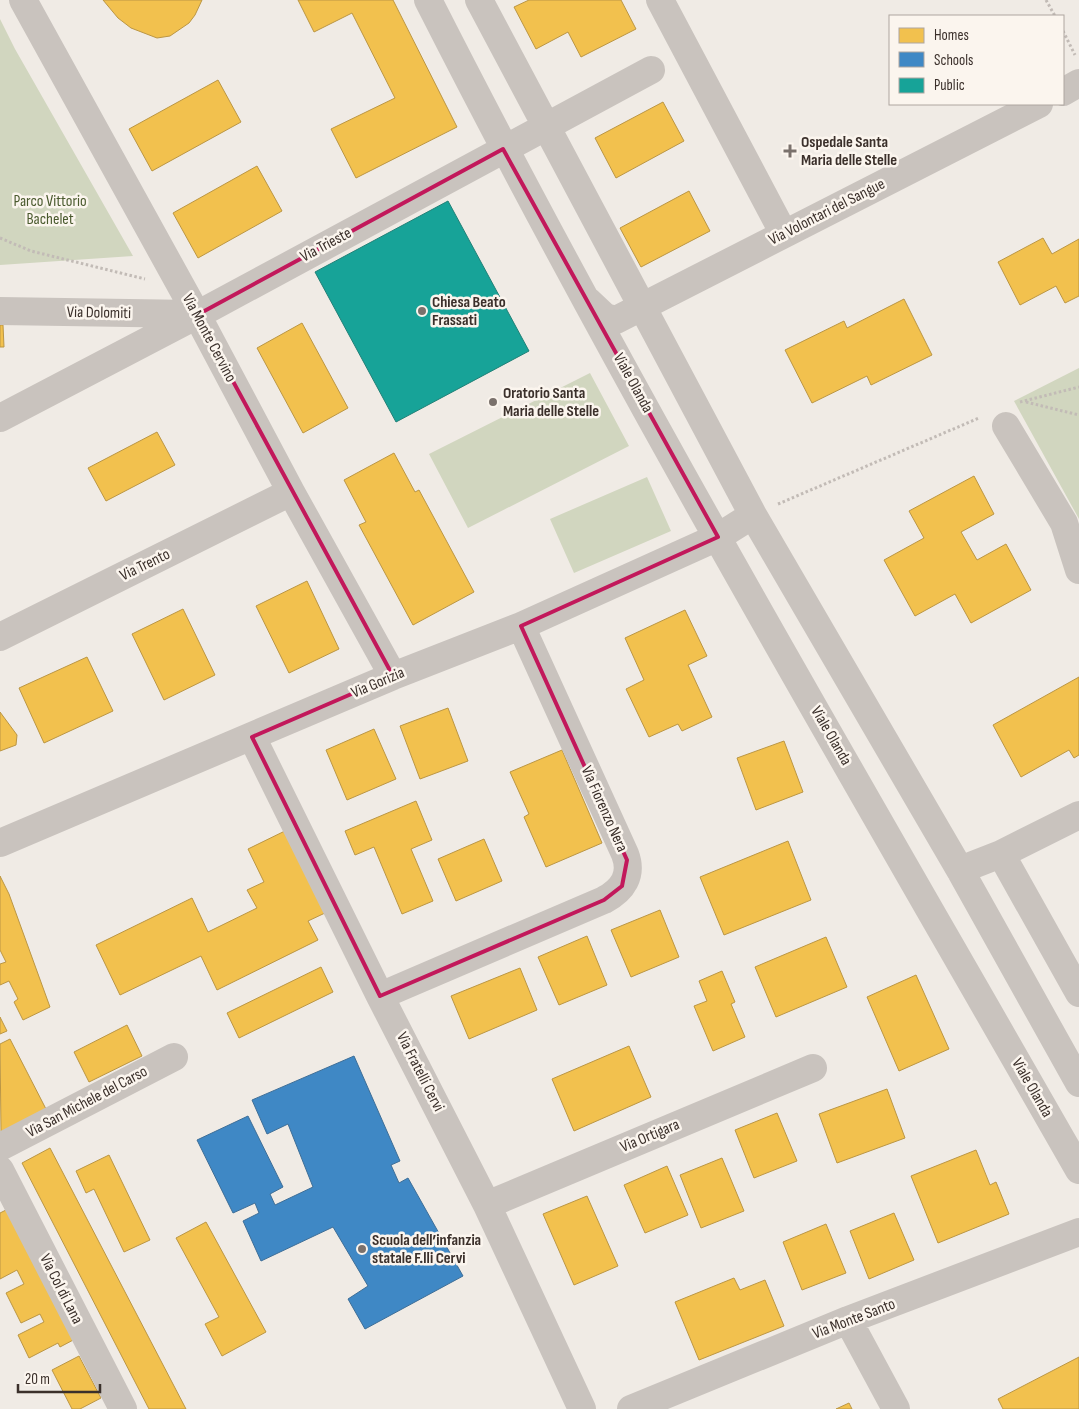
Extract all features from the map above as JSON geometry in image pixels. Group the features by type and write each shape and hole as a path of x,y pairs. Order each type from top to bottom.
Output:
{"street":[{"name":"Via Monte Cervino","path":"23,0 197,314 291,492 393,676"},
{"name":"Viale Olanda","path":"428,0 503,149 718,537 1079,1170"},
{"path":"479,0 753,515 960,870 1079,1083"},
{"path":"660,0 784,234"},
{"name":"Via Trieste","path":"0,418 651,70"},
{"path":"1064,91 1079,83"},
{"name":"Via Volontari del Sangue","path":"641,306 1037,105"},
{"name":"Viale Olanda","path":"587,300 610,320 616,320 641,306"},
{"name":"Via Dolomiti","path":"0,311 197,314"},
{"path":"1002,415 1072,522 1079,570"},
{"name":"Via Trento","path":"0,637 291,492"},
{"name":"Via Gorizia","path":"0,843 393,676 521,626 718,537 753,515"},
{"name":"Via Fiorenzo Nera","path":"380,996 604,900 617,892 626,880 628,867 625,854 521,626"},
{"name":"Via Fratelli Cervi","path":"252,737 380,996 488,1205 582,1409"},
{"path":"960,870 1001,854 1079,815"},
{"path":"1001,854 1079,993"},
{"name":"Via San Michele del Carso","path":"0,1148 174,1057"},
{"name":"Via Ortigara","path":"488,1205 813,1068"},
{"name":"Via Col di Lana","path":"0,1170 123,1409"},
{"name":"Via Monte Santo","path":"630,1409 848,1320 1079,1232"},
{"path":"848,1320 896,1409"}],"path":[{"path":"1046,0 1054,15"},
{"path":"1064,33 1079,62"},
{"path":"0,238 31,251 147,279"},
{"path":"753,515 1002,415 1026,401 1079,387"},
{"path":"1026,401 1079,415"}],"highlighted area":[{"path":"503,149 718,537 521,626 627,860 622,886 604,900 380,996 252,737 393,676 197,315"}],"green space":[{"name":"Parco Vittorio Bachelet","path":"0,19 15,49 133,256 0,265"},
{"path":"1079,368 1079,519 1014,401"},
{"path":"590,373 629,446 468,528 429,454"},
{"path":"647,477 671,531 574,573 550,519"}],"building: Homes":[{"path":"103,0 202,0 189,23 170,36 157,38 131,28 118,18"},
{"path":"298,0 393,0 457,127 356,178 331,129 395,98 352,13 314,32"},
{"path":"529,0 621,0 636,29 581,57 568,32 536,49 514,7"},
{"path":"218,80 241,122 152,171 129,129"},
{"path":"663,102 684,141 616,178 595,138"},
{"path":"257,166 282,211 198,258 173,213"},
{"path":"689,191 710,231 641,267 620,228"},
{"path":"1043,238 1052,254 1079,239 1079,296 1065,303 1056,286 1020,305 998,262"},
{"path":"904,299 932,355 871,385 867,376 812,403 785,350 844,321 847,328"},
{"path":"302,323 348,408 303,433 257,348"},
{"path":"0,325 3,325 4,347 0,347"},
{"path":"157,432 175,465 106,501 88,468"},
{"path":"394,453 415,492 419,490 474,592 413,625 359,525 366,522 344,480"},
{"path":"974,476 994,514 961,532 977,560 1006,544 1031,590 971,623 955,594 915,616 884,560 924,538 909,511"},
{"path":"307,581 339,649 289,673 256,606"},
{"path":"183,609 215,675 164,700 132,634"},
{"path":"685,610 707,656 688,665 712,717 682,731 678,724 649,737 626,689 644,680 625,638"},
{"path":"87,657 113,711 44,743 19,688"},
{"path":"1079,677 1079,755 1074,758 1069,750 1021,777 993,725"},
{"path":"448,708 468,761 420,779 400,726"},
{"path":"0,712 17,735 16,745 0,751"},
{"path":"374,729 396,779 347,800 326,750"},
{"path":"784,741 803,792 756,810 737,758"},
{"path":"562,750 602,843 546,867 524,817 529,814 510,772"},
{"path":"416,801 432,840 411,849 433,901 402,914 374,847 355,855 345,831"},
{"path":"291,828 325,913 308,921 318,940 217,990 201,956 120,995 96,945 192,898 208,932 257,908 247,890 264,882 248,849"},
{"path":"484,839 502,881 456,901 438,859"},
{"path":"788,841 811,900 724,935 700,877"},
{"path":"0,876 9,894 50,1007 23,1020 14,1002 18,999 9,981 0,985 0,964 6,962 0,950"},
{"path":"660,910 679,957 631,977 611,930"},
{"path":"587,936 607,985 559,1005 538,957"},
{"path":"826,937 847,987 776,1017 755,967"},
{"path":"321,967 333,992 239,1038 227,1013"},
{"path":"520,968 537,1010 469,1039 451,996"},
{"path":"722,971 735,1002 731,1004 745,1037 713,1051 694,1006 707,1001 699,981"},
{"path":"916,975 949,1049 899,1071 867,997"},
{"path":"0,1017 7,1031 0,1034"},
{"path":"127,1025 142,1056 89,1082 74,1052"},
{"path":"10,1039 46,1109 1,1132 0,1044"},
{"path":"629,1046 651,1097 574,1131 552,1079"},
{"path":"887,1089 905,1138 837,1163 819,1114"},
{"path":"777,1113 797,1161 754,1178 735,1130"},
{"path":"50,1148 186,1409 149,1409 22,1163"},
{"path":"976,1150 990,1185 996,1182 1009,1214 938,1243 911,1176"},
{"path":"109,1155 150,1240 124,1252 94,1189 86,1193 76,1171"},
{"path":"722,1158 744,1211 701,1228 680,1175"},
{"path":"667,1166 688,1215 645,1233 624,1185"},
{"path":"587,1196 618,1266 574,1285 543,1214"},
{"path":"10,1208 77,1338 60,1347 58,1343 29,1358 18,1335 44,1322 40,1314 21,1323 6,1293 24,1284 17,1270 0,1279 0,1213"},
{"path":"894,1213 914,1260 869,1279 850,1231"},
{"path":"206,1222 266,1332 222,1356 205,1324 219,1317 176,1238"},
{"path":"826,1224 846,1273 802,1290 783,1242"},
{"path":"734,1278 740,1290 765,1280 784,1326 699,1360 675,1302"},
{"path":"79,1356 101,1398 80,1409 72,1409 52,1370"},
{"path":"1079,1357 1079,1409 1003,1409 998,1399"},
{"path":"849,1403 852,1409 836,1409"}],"building: Schools":[{"path":"354,1056 400,1161 391,1165 399,1183 408,1178 463,1276 365,1329 348,1299 368,1286 333,1227 261,1261 243,1221 259,1213 255,1203 233,1213 197,1140 248,1116 283,1187 270,1194 275,1205 313,1187 288,1124 267,1134 252,1100"}],"building: Public":[{"name":"Chiesa Beato Frassati","path":"448,201 529,351 396,422 315,272"}],"place":[{"name":"Ospedale Santa Maria delle Stelle","path":"790,151"},
{"name":"Chiesa Beato Frassati","path":"422,311"},
{"name":"Oratorio Santa Maria delle Stelle","path":"493,402"},
{"name":"Scuola dell’infanzia statale F.lli Cervi","path":"362,1249"}]}
